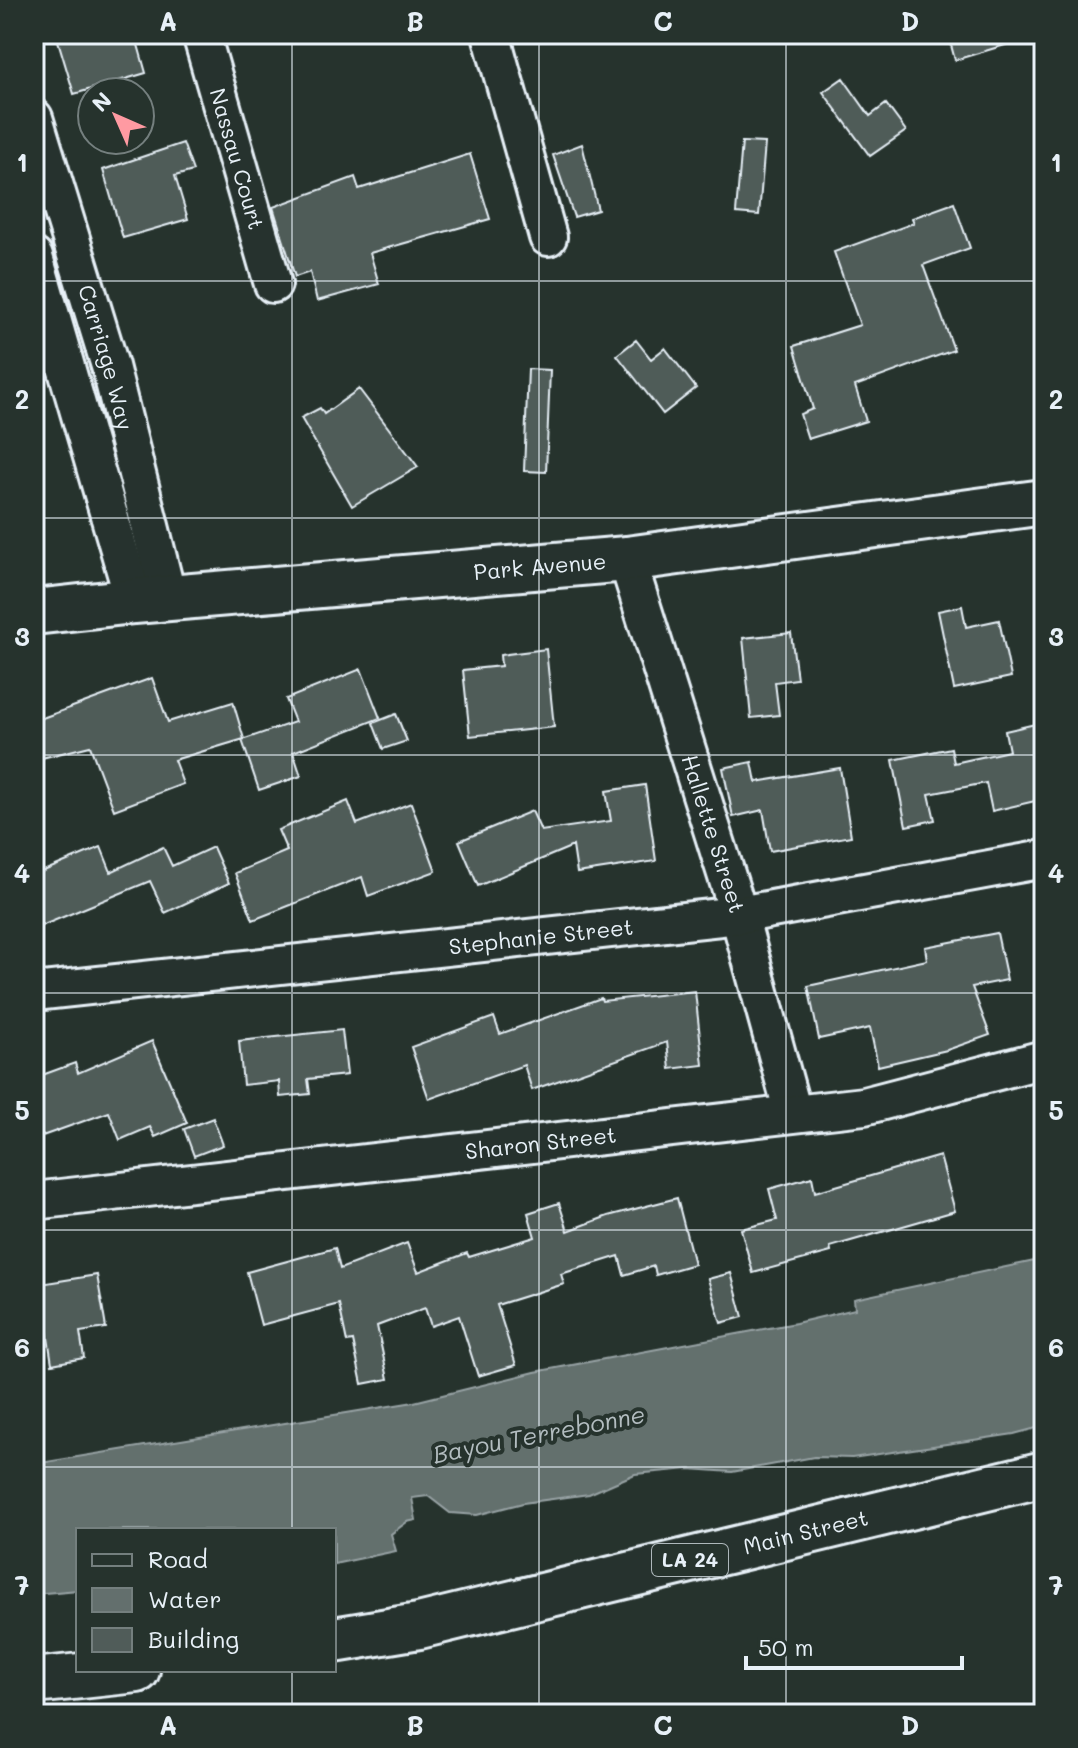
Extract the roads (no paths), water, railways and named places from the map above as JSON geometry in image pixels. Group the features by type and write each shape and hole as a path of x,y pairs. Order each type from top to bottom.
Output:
{"main road":[{"name":"Park Avenue","path":"34,612 627,559 1044,502"},
{"name":"Main Street","path":"336,1640 419,1626 1044,1474"},
{"path":"34,1681 118,1672"}],"street":[{"name":"Nassau Court","path":"201,34 273,284"},
{"path":"491,34 548,237"},
{"name":"Carriage Way","path":"34,118 110,366 151,600"},
{"name":"Carriage Way","path":"34,257 151,600"},
{"name":"Hallette Street","path":"627,559 739,915 793,1113"},
{"name":"Stephanie Street","path":"34,992 739,915 1044,859"},
{"name":"Sharon Street","path":"34,1201 864,1106 1044,1059"}],"water":[{"name":"Bayou Terrebonne","path":"1044,1259 1044,1426 1014,1434 852,1458 814,1457 732,1472 689,1469 635,1474 589,1494 523,1503 477,1515 450,1513 428,1496 412,1498 416,1520 407,1522 391,1534 396,1551 336,1564 336,1528 76,1528 76,1590 34,1594 34,1464 414,1402 535,1372 796,1323 855,1309 854,1299"}]}
